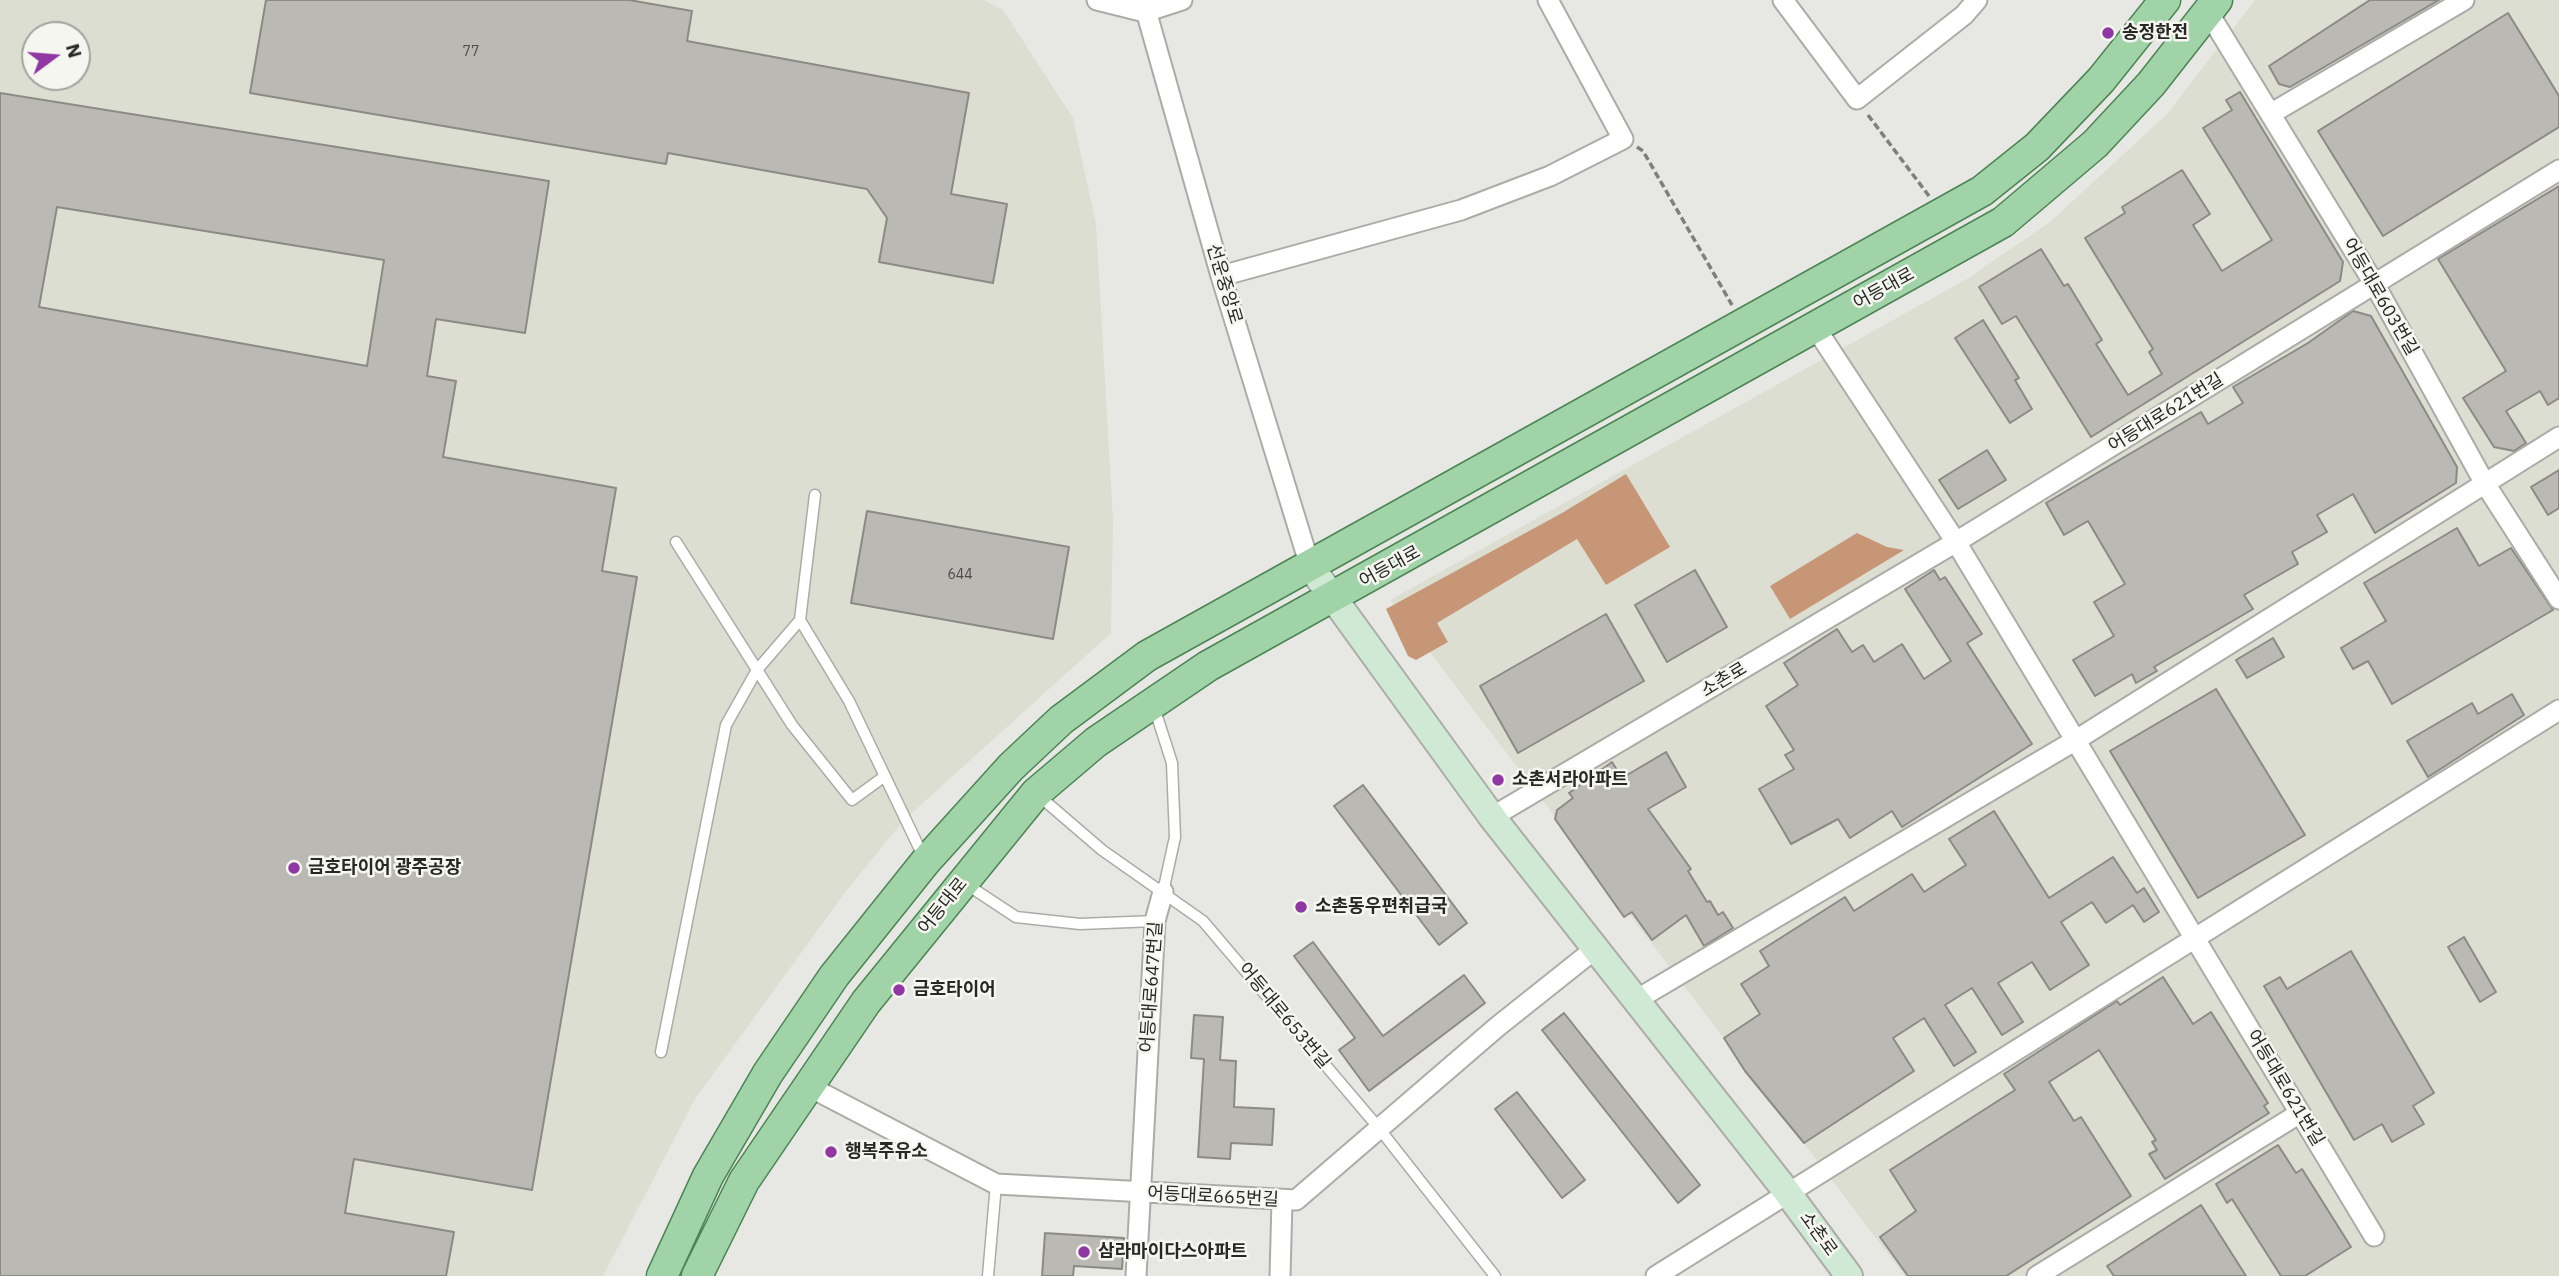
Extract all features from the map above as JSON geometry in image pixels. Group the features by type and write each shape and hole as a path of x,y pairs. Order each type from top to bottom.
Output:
{"main road":[{"path":"662,1276 708,1176 768,1073 834,976 926,861 1011,767 1061,720 1147,656 1982,191 2037,147 2101,80 2165,0"},
{"name":"어등대로","path":"697,1276 744,1181 806,1085 866,1002 1036,793 1096,742 1208,666 2003,222 2095,144 2151,83 2212,6"}],"street":[{"path":"1097,0 1144,6 1182,0"},
{"path":"1783,0 1857,99 1964,15 1978,0"},
{"path":"2273,113 2464,0"},
{"path":"1221,276 1461,210 1550,177 1623,139 1552,1"},
{"name":"선운중앙로","path":"1144,6 1221,276 1310,566"},
{"name":"어등대로603번길","path":"2212,6 2375,285 2484,482 2559,599"},
{"name":"어등대로621번길","path":"1956,542 2559,170"},
{"name":"어등대로621번길","path":"1815,327 1956,542 2374,1236"},
{"path":"1636,1000 2076,740 2559,437"},
{"name":"소촌로","path":"1492,817 1956,542"},
{"name":"소촌로","path":"1310,566 1492,817 1787,1192 1849,1276"},
{"path":"1656,1276 1787,1192 2195,941 2559,710"},
{"name":"어등대로647번길","path":"1136,1276 1155,921 1163,892"},
{"name":"어등대로665번길","path":"806,1085 972,1174 996,1184 1296,1200 1378,1127 1595,949"},
{"path":"2037,1276 2300,1113"},
{"path":"1280,1276 1282,1201"}],"lane":[{"path":"661,1052 726,725 757,670 800,620 815,495"},
{"path":"676,542 792,725 852,800 885,776"},
{"path":"800,620 849,701 926,861"},
{"name":"어등대로647번길","path":"1153,703 1172,763 1175,837 1163,892"},
{"name":"어등대로653번길","path":"1036,793 1102,850 1203,921 1378,1127 1495,1276"},
{"path":"962,882 1016,917 1080,924 1155,921"},
{"path":"988,1276 996,1184"}],"path":[{"path":"1857,99 1942,213"},
{"path":"1623,139 1643,151 1742,323"}],"shaded area":[{"name":"금호타이어 광주공장","path":"0,0 984,0 1003,10 1073,118 1096,224 1113,521 1111,633 904,820 846,891 695,1099 603,1276 0,1276"},
{"path":"2255,0 2559,0 2559,1276 1905,1276 1390,600 1967,279 2050,222 2167,114"},
{"path":"1626,474 1670,547 1606,585 1577,539 1437,623 1448,642 1416,660 1408,656 1386,609 1562,513"},
{"path":"1857,533 1887,547 1904,550 1790,619 1770,586"}],"building":[{"path":"266,0 629,0 692,11 687,41 969,93 951,194 1007,204 993,283 879,262 887,218 867,189 668,153 666,164 250,93"},
{"path":"2370,0 2439,0 2290,87 2279,84 2269,66"},
{"path":"2508,13 2559,96 2559,127 2383,236 2318,131"},
{"path":"2240,92 2343,262 2340,281 2091,437 2016,316 2002,324 1979,287 2041,249 2064,286 2068,284 2102,340 2096,344 2128,395 2162,374 2149,352 2153,349 2085,238 2125,213 2122,207 2182,170 2210,214 2193,225 2222,271 2272,240 2203,128 2232,110 2226,100"},
{"name":"금호타이어 광주공장","path":"0,93 549,181 525,333 436,319 427,376 456,381 443,457 616,488 602,571 637,577 532,1190 354,1159 345,1213 454,1232 446,1276 0,1276","holes":["57,207 384,260 367,366 39,307"]},
{"path":"2559,186 2559,398 2548,405 2540,391 2506,411 2526,443 2514,451 2494,447 2463,398 2506,371 2438,259"},
{"path":"2353,311 2371,316 2457,467 2456,483 2375,533 2353,494 2317,515 2327,532 2292,552 2298,564 2244,595 2253,609 2154,667 2157,671 2136,683 2132,674 2095,696 2073,660 2114,636 2094,602 2125,584 2088,521 2064,535 2046,503 2201,412 2208,424 2243,403 2233,387 2308,343"},
{"path":"1983,320 2019,378 2015,380 2032,409 2010,423 1955,338"},
{"path":"1987,450 2006,480 1958,509 1939,480"},
{"path":"2559,470 2559,508 2548,515 2531,487"},
{"path":"867,511 1069,547 1053,639 851,603"},
{"path":"2457,528 2479,566 2511,548 2553,610 2392,704 2368,661 2353,669 2341,648 2386,621 2364,583"},
{"path":"1695,570 1727,627 1667,662 1635,605"},
{"path":"1934,570 1940,580 1945,577 1982,634 1967,643 2032,744 1902,827 1892,811 1850,838 1838,819 1791,844 1759,789 1794,769 1785,755 1794,750 1766,706 1798,685 1784,663 1837,629 1852,652 1863,645 1874,662 1902,644 1924,679 1951,661 1905,589"},
{"path":"1606,614 1644,681 1518,753 1480,686"},
{"path":"2273,638 2284,657 2247,678 2236,660"},
{"path":"2216,689 2305,835 2198,898 2110,751"},
{"path":"2512,694 2524,715 2428,777 2407,741 2472,703 2478,714"},
{"path":"1666,752 1686,787 1648,809 1691,869 1688,871 1707,902 1710,901 1718,915 1723,912 1733,928 1704,946 1686,915 1652,940 1632,912 1624,917 1555,819 1557,810 1573,798 1569,793 1612,762 1622,778"},
{"path":"1363,785 1467,923 1439,945 1334,806"},
{"path":"1994,811 2049,898 2113,857 2137,893 2144,888 2159,912 2144,922 2133,905 2106,923 2092,902 2061,922 2089,965 2050,990 2032,962 1998,983 2023,1022 2002,1035 1972,988 1945,1005 1976,1052 1954,1066 1924,1018 1893,1038 1914,1071 1804,1143 1745,1071 1724,1038 1760,1014 1741,984 1769,966 1760,951 1845,897 1854,911 1912,874 1924,892 1966,865 1949,839"},
{"path":"2464,937 2496,992 2480,1002 2448,947"},
{"path":"1313,942 1383,1036 1464,975 1485,1003 1369,1091 1339,1050 1355,1038 1294,956"},
{"path":"2351,951 2434,1093 2413,1106 2424,1124 2392,1142 2382,1124 2354,1140 2264,986 2280,977 2287,989"},
{"path":"2163,977 2193,1024 2211,1012 2268,1103 2264,1106 2269,1113 2165,1179 2149,1154 2157,1150 2152,1142 2156,1140 2099,1050 2049,1082 2074,1121 2081,1117 2131,1196 2006,1276 1908,1276 1880,1237 1916,1211 1890,1170 2015,1090 2004,1074 2117,1001 2120,1005"},
{"path":"1564,1013 1700,1185 1678,1203 1542,1030"},
{"path":"1194,1015 1223,1017 1220,1060 1236,1061 1234,1107 1274,1109 1272,1145 1231,1143 1230,1159 1198,1157 1204,1059 1191,1058"},
{"path":"1517,1092 1585,1180 1562,1198 1495,1109"},
{"path":"2278,1145 2296,1173 2302,1169 2351,1247 2305,1276 2281,1276 2232,1199 2227,1203 2216,1184"},
{"path":"2201,1205 2246,1276 2114,1276 2107,1266"},
{"name":"삼라마이다스아파트","path":"1045,1233 1124,1238 1122,1269 1074,1266 1073,1276 1042,1276"}],"place":[{"name":"송정한전","path":"2108,33"},
{"name":"소촌서라아파트","path":"1498,780"},
{"name":"금호타이어 광주공장","path":"294,868"},
{"name":"소촌동우편취급국","path":"1301,907"},
{"name":"금호타이어","path":"899,990"},
{"name":"행복주유소","path":"831,1152"},
{"name":"삼라마이다스아파트","path":"1084,1252"}]}
